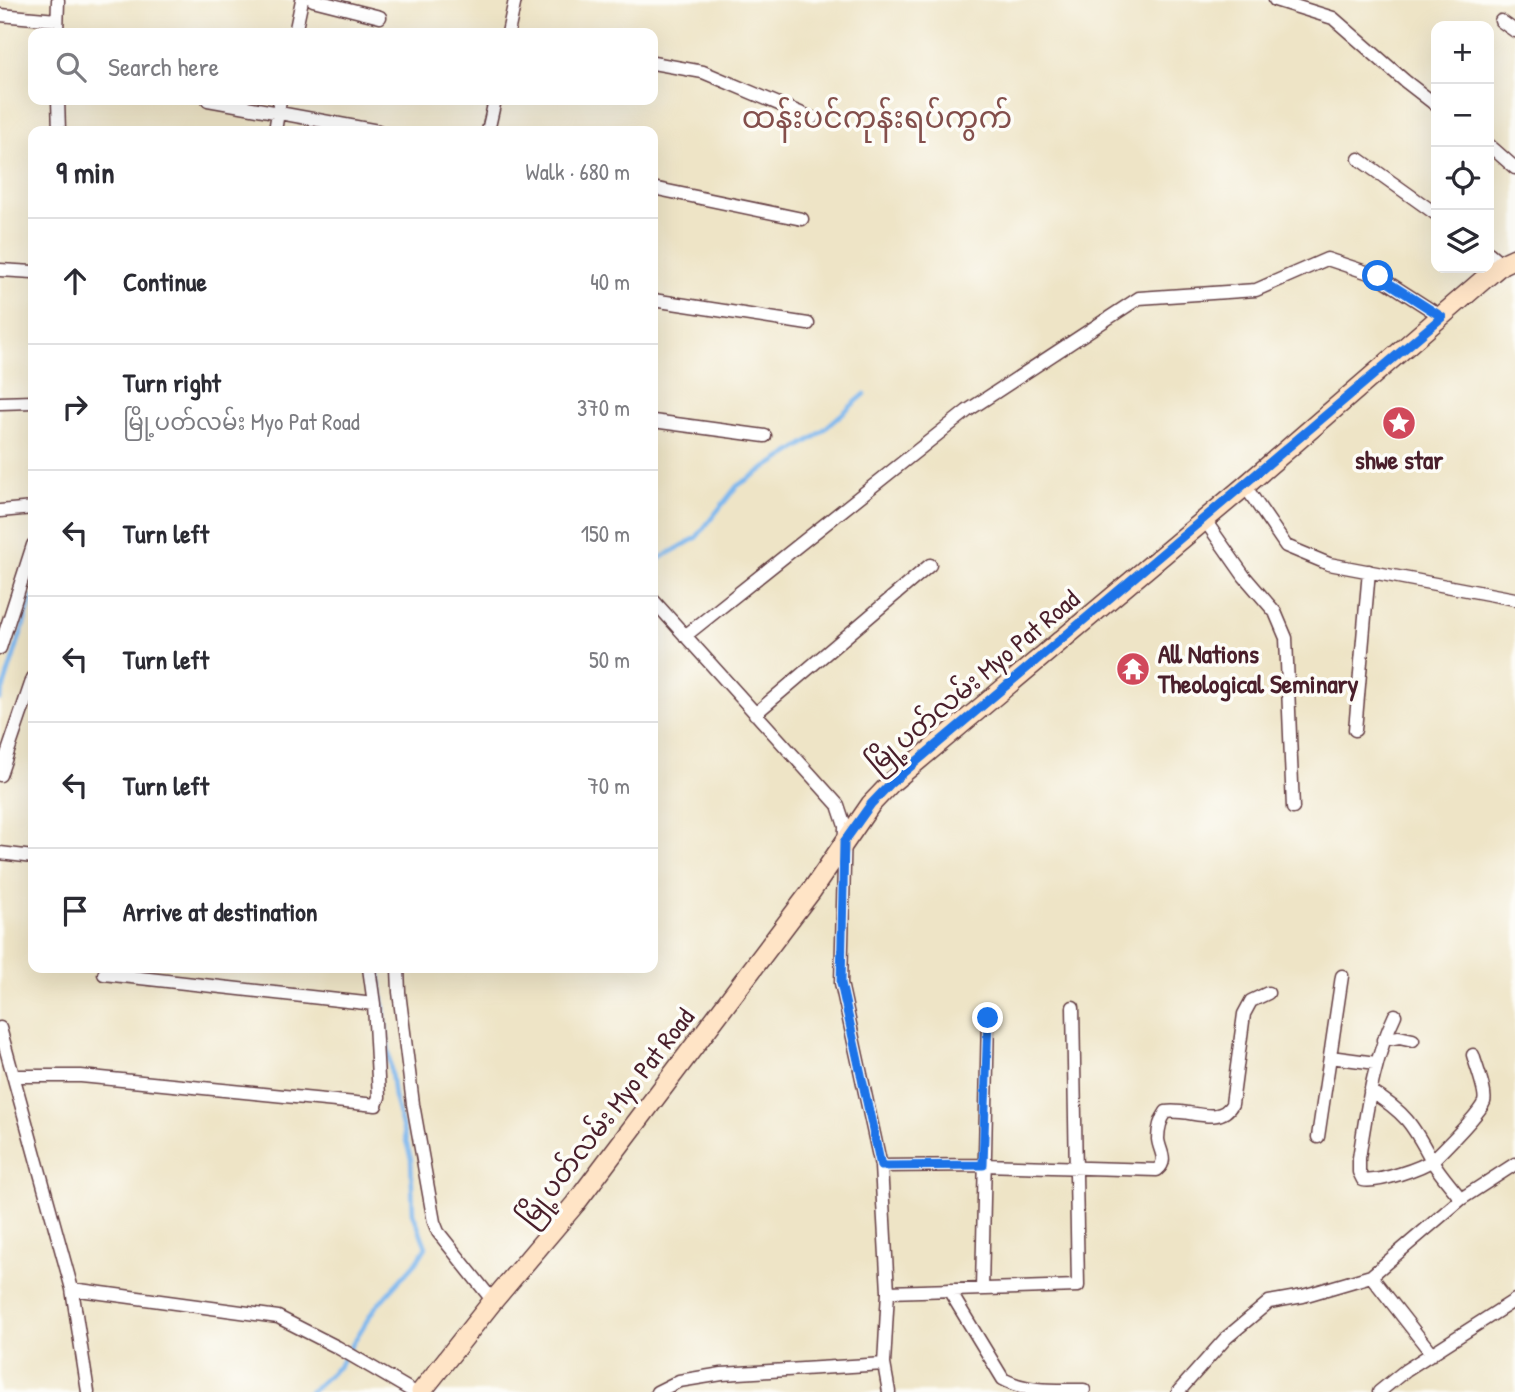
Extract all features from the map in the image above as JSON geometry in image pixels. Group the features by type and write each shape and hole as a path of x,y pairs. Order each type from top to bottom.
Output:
{"main road":[{"name":"မြို့ပတ်လမ်း Myo Pat Road","path":"425,1389 493,1301 575,1204 676,1073 812,890 871,804 891,783 1442,317 1502,258"}],"street":[{"path":"0,15 57,27 58,0"},
{"path":"296,28 302,0"},
{"path":"313,0 380,17"},
{"path":"509,28 514,0"},
{"path":"1275,0 1333,18 1431,101"},
{"path":"1501,20 1515,31"},
{"path":"658,64 703,72 812,118"},
{"path":"58,105 59,126"},
{"path":"489,126 494,105"},
{"path":"276,126 279,106 358,126"},
{"path":"1491,147 1515,168"},
{"path":"1359,159 1431,210"},
{"path":"658,189 802,219"},
{"path":"685,636 967,411 1139,298 1256,290 1326,259 1378,276 1442,317"},
{"path":"0,270 28,272"},
{"path":"658,300 807,324"},
{"path":"0,403 28,402"},
{"path":"658,422 765,436"},
{"path":"1245,486 1286,546 1329,564 1515,599"},
{"path":"0,510 28,508"},
{"path":"1204,519 1244,576 1275,612 1286,638 1293,808"},
{"path":"0,648 28,561"},
{"path":"755,714 930,565"},
{"path":"1355,730 1369,571"},
{"path":"658,606 838,805 845,826 841,983 881,1166 888,1292 884,1364 889,1392"},
{"path":"0,775 28,693"},
{"path":"0,853 28,856"},
{"path":"13,1076 81,1076 376,1105 379,1097 370,973"},
{"path":"398,973 412,1091 434,1222 438,1231 493,1301"},
{"path":"104,974 374,1003"},
{"path":"1318,1138 1342,976"},
{"path":"881,1166 983,1165 1157,1170 1164,1160 1158,1138 1161,1119 1166,1112 1175,1110 1219,1116 1228,1112 1232,1104 1244,1014 1251,1001 1268,993"},
{"path":"888,1292 1078,1286 1073,1006"},
{"path":"1395,1015 1383,1040 1370,1091 1359,1158 1359,1172 1363,1180 1385,1179 1432,1160 1484,1103 1485,1096 1473,1055"},
{"path":"982,1289 988,1018"},
{"path":"0,1028 72,1289 88,1392"},
{"path":"1383,1040 1399,1037 1413,1040"},
{"path":"1330,1057 1376,1063"},
{"path":"1370,1091 1389,1102 1408,1119 1432,1160 1461,1199"},
{"path":"1178,1392 1226,1338 1269,1302 1303,1296 1371,1276 1461,1199 1515,1164"},
{"path":"1371,1276 1432,1354"},
{"path":"72,1289 278,1317 425,1389"},
{"path":"948,1290 1003,1379 1014,1387 1028,1391 1084,1390"},
{"path":"1379,1392 1406,1370 1515,1300"},
{"path":"657,1392 679,1381 722,1374 884,1364"}],"waterway":[{"path":"658,559 696,538 737,486 815,437 865,394"},
{"path":"0,699 28,612"},
{"path":"310,1392 339,1366 374,1309 418,1260 426,1247 413,1213 411,1159 394,1097 380,973"}],"place":[{"name":"shwe star","path":"1399,423"},
{"name":"All Nations Theological Seminary","path":"1133,669"}],"district":[{"name":"ထန်းပင်ကုန်းရပ်ကွက်","path":"877,118"}],"route":[{"path":"988,1018 983,1165 881,1166 841,983 844,842 871,804 891,783 1442,317 1378,276"}]}
